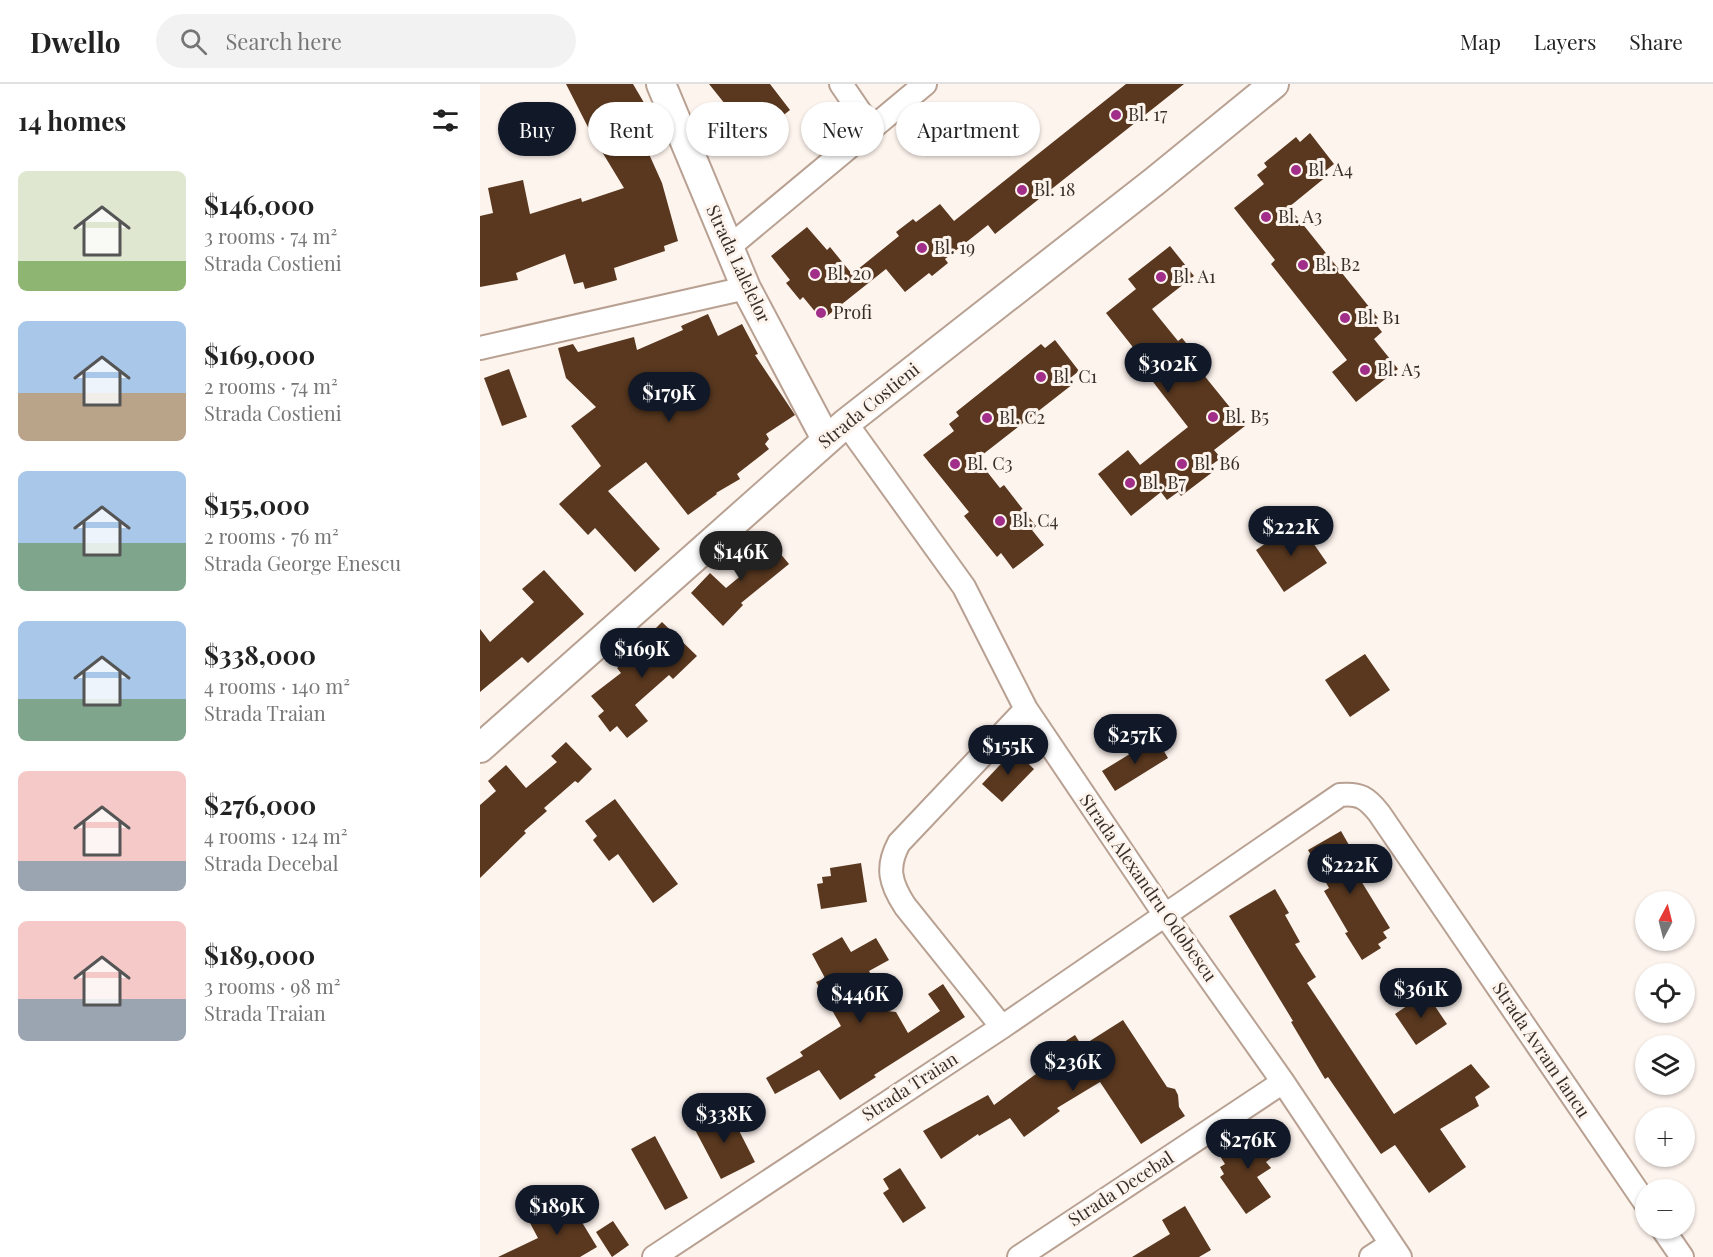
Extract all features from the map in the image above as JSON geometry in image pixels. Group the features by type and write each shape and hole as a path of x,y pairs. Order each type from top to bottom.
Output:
{"street":[{"name":"Strada Lalelelor","path":"661,84 746,288 836,431"},
{"path":"841,84 853,102"},
{"path":"884,118 926,84"},
{"name":"Strada Costieni","path":"480,748 836,431 1155,181 1274,84"},
{"path":"728,249 838,156"},
{"path":"480,348 746,288"},
{"name":"Strada Alexandru Odobescu","path":"836,431 964,587 1026,709 1165,915 1283,1082 1395,1250"},
{"path":"1002,1027 905,906 893,884 891,870 893,855 899,843 1026,709"},
{"name":"Strada Avram Iancu","path":"1165,915 1340,795 1360,795 1368,799 1635,1188"},
{"name":"Strada Traian","path":"654,1257 1002,1027 1165,915"},
{"name":"Strada Decebal","path":"1018,1257 1283,1082"},
{"path":"1670,1239 1682,1257"},
{"path":"1371,1257 1395,1250"}],"building":[{"path":"566,84 633,84 644,102 588,102 588,127"},
{"path":"709,84 770,84 784,102 723,102"},
{"path":"1126,84 1184,84 995,234 988,225 945,259 948,263 932,276 929,273 905,292 886,269 822,320 803,297 800,300 786,283 790,280 771,256 807,227 827,250 830,247 852,274 899,236 896,232 913,219 916,222 940,204 954,221 1036,156 1040,156 1040,152"},
{"path":"1310,133 1334,164 1324,172 1327,176 1289,207 1378,318 1374,322 1382,332 1374,339 1398,369 1356,402 1332,372 1347,360 1271,264 1275,260 1234,208 1264,184 1257,175 1267,167 1264,163 1296,137 1300,142"},
{"path":"605,156 650,156 662,183 678,241 664,246 665,251 614,268 617,280 585,289 583,282 574,284 565,254 516,273 518,280 480,287 480,216 493,213 488,188 523,180 530,214 581,198 582,202 624,188"},
{"path":"1170,246 1194,276 1152,309 1178,341 1182,338 1208,370 1203,374 1245,426 1214,450 1221,458 1210,466 1214,471 1181,496 1178,492 1167,500 1161,492 1131,516 1098,474 1128,450 1140,465 1188,427 1143,369 1147,365 1106,313 1136,289 1128,279"},
{"path":"708,314 718,336 742,324 758,354 755,355 795,415 766,434 769,439 765,444 769,449 737,474 740,479 716,493 688,515 646,462 608,491 660,549 635,572 595,528 588,535 559,504 601,466 571,426 596,407 566,378 558,348 573,344 578,352 634,337 637,350 683,330 681,326"},
{"path":"1055,340 1079,371 1069,379 1073,384 977,459 1000,488 1004,485 1036,526 1032,530 1044,545 1013,569 1001,553 997,557 964,516 969,512 923,455 954,431 949,424 959,416 956,412 1041,344 1045,348"},
{"path":"509,369 527,417 502,426 484,378"},
{"path":"1298,521 1327,563 1284,592 1256,550"},
{"path":"764,534 789,564 741,603 743,605 723,626 691,593 710,573 726,588 755,564 744,550"},
{"path":"544,570 584,614 528,663 522,657 480,692 480,629 490,642 534,602 522,589"},
{"path":"662,622 697,656 673,679 669,675 635,705 648,721 627,738 617,726 610,732 598,716 604,711 591,696 621,673 617,668"},
{"path":"1365,654 1390,690 1350,717 1325,680"},
{"path":"1156,738 1168,758 1115,791 1102,771"},
{"path":"566,742 592,769 578,783 575,781 544,808 547,811 524,831 526,833 480,878 480,805 496,791 488,781 506,765 526,788 557,762 551,756"},
{"path":"1014,750 1034,769 1002,802 982,784"},
{"path":"615,799 678,884 653,903 618,854 609,861 593,840 597,836 585,821"},
{"path":"1341,831 1357,859 1350,863 1390,928 1383,932 1387,938 1378,944 1381,948 1362,960 1345,933 1348,932 1324,891 1329,888 1308,850"},
{"path":"861,863 867,902 821,909 817,884 823,883 822,877 831,876 830,868"},
{"path":"1275,889 1289,913 1285,915 1300,942 1295,944 1316,977 1307,983 1394,1114 1471,1064 1490,1087 1475,1097 1479,1106 1440,1129 1466,1167 1429,1193 1395,1145 1381,1154 1328,1077 1325,1079 1291,1022 1293,1021 1229,916"},
{"path":"842,937 851,952 876,938 889,960 869,971 879,988 846,1006 896,1012 908,1033 940,1011 928,994 943,984 965,1017 874,1075 876,1077 840,1100 819,1070 775,1094 766,1078 803,1056 800,1052 841,1026 816,982 825,978 812,954"},
{"path":"1426,993 1447,1024 1416,1045 1395,1014"},
{"path":"1123,1020 1167,1087 1175,1089 1179,1107 1185,1116 1141,1144 1100,1082 1057,1108 1060,1111 1024,1137 1010,1118 979,1136 978,1134 941,1159 923,1131 988,1095 994,1105 1055,1060 1050,1051 1075,1035 1082,1046"},
{"path":"728,1109 755,1162 721,1179 693,1126"},
{"path":"1260,1127 1278,1153 1266,1162 1271,1168 1257,1177 1271,1197 1246,1214 1220,1177 1224,1174 1220,1167 1225,1164 1220,1156"},
{"path":"655,1136 688,1198 665,1210 631,1149"},
{"path":"900,1168 926,1208 903,1223 883,1193 889,1189 883,1179"},
{"path":"569,1201 597,1247 580,1257 498,1257 538,1238 530,1223"},
{"path":"1185,1206 1211,1250 1199,1257 1132,1257 1170,1234 1162,1220"},
{"path":"613,1221 629,1245 612,1257 596,1232"}],"place":[{"name":"Bl. 17","path":"1116,115"},
{"name":"Bl. A4","path":"1296,170"},
{"name":"Bl. 18","path":"1022,190"},
{"name":"Bl. A3","path":"1266,217"},
{"name":"Bl. 19","path":"922,248"},
{"name":"Bl. B2","path":"1303,265"},
{"name":"Bl. 20","path":"815,274"},
{"name":"Bl. A1","path":"1161,277"},
{"name":"Profi","path":"821,313"},
{"name":"Bl. B1","path":"1345,318"},
{"name":"Bl. A5","path":"1365,370"},
{"name":"Bl. C1","path":"1041,377"},
{"name":"Bl. B5","path":"1213,417"},
{"name":"Bl. C2","path":"987,418"},
{"name":"Bl. C3","path":"955,464"},
{"name":"Bl. B6","path":"1182,464"},
{"name":"Bl. B7","path":"1130,483"},
{"name":"Bl. C4","path":"1000,521"}]}
